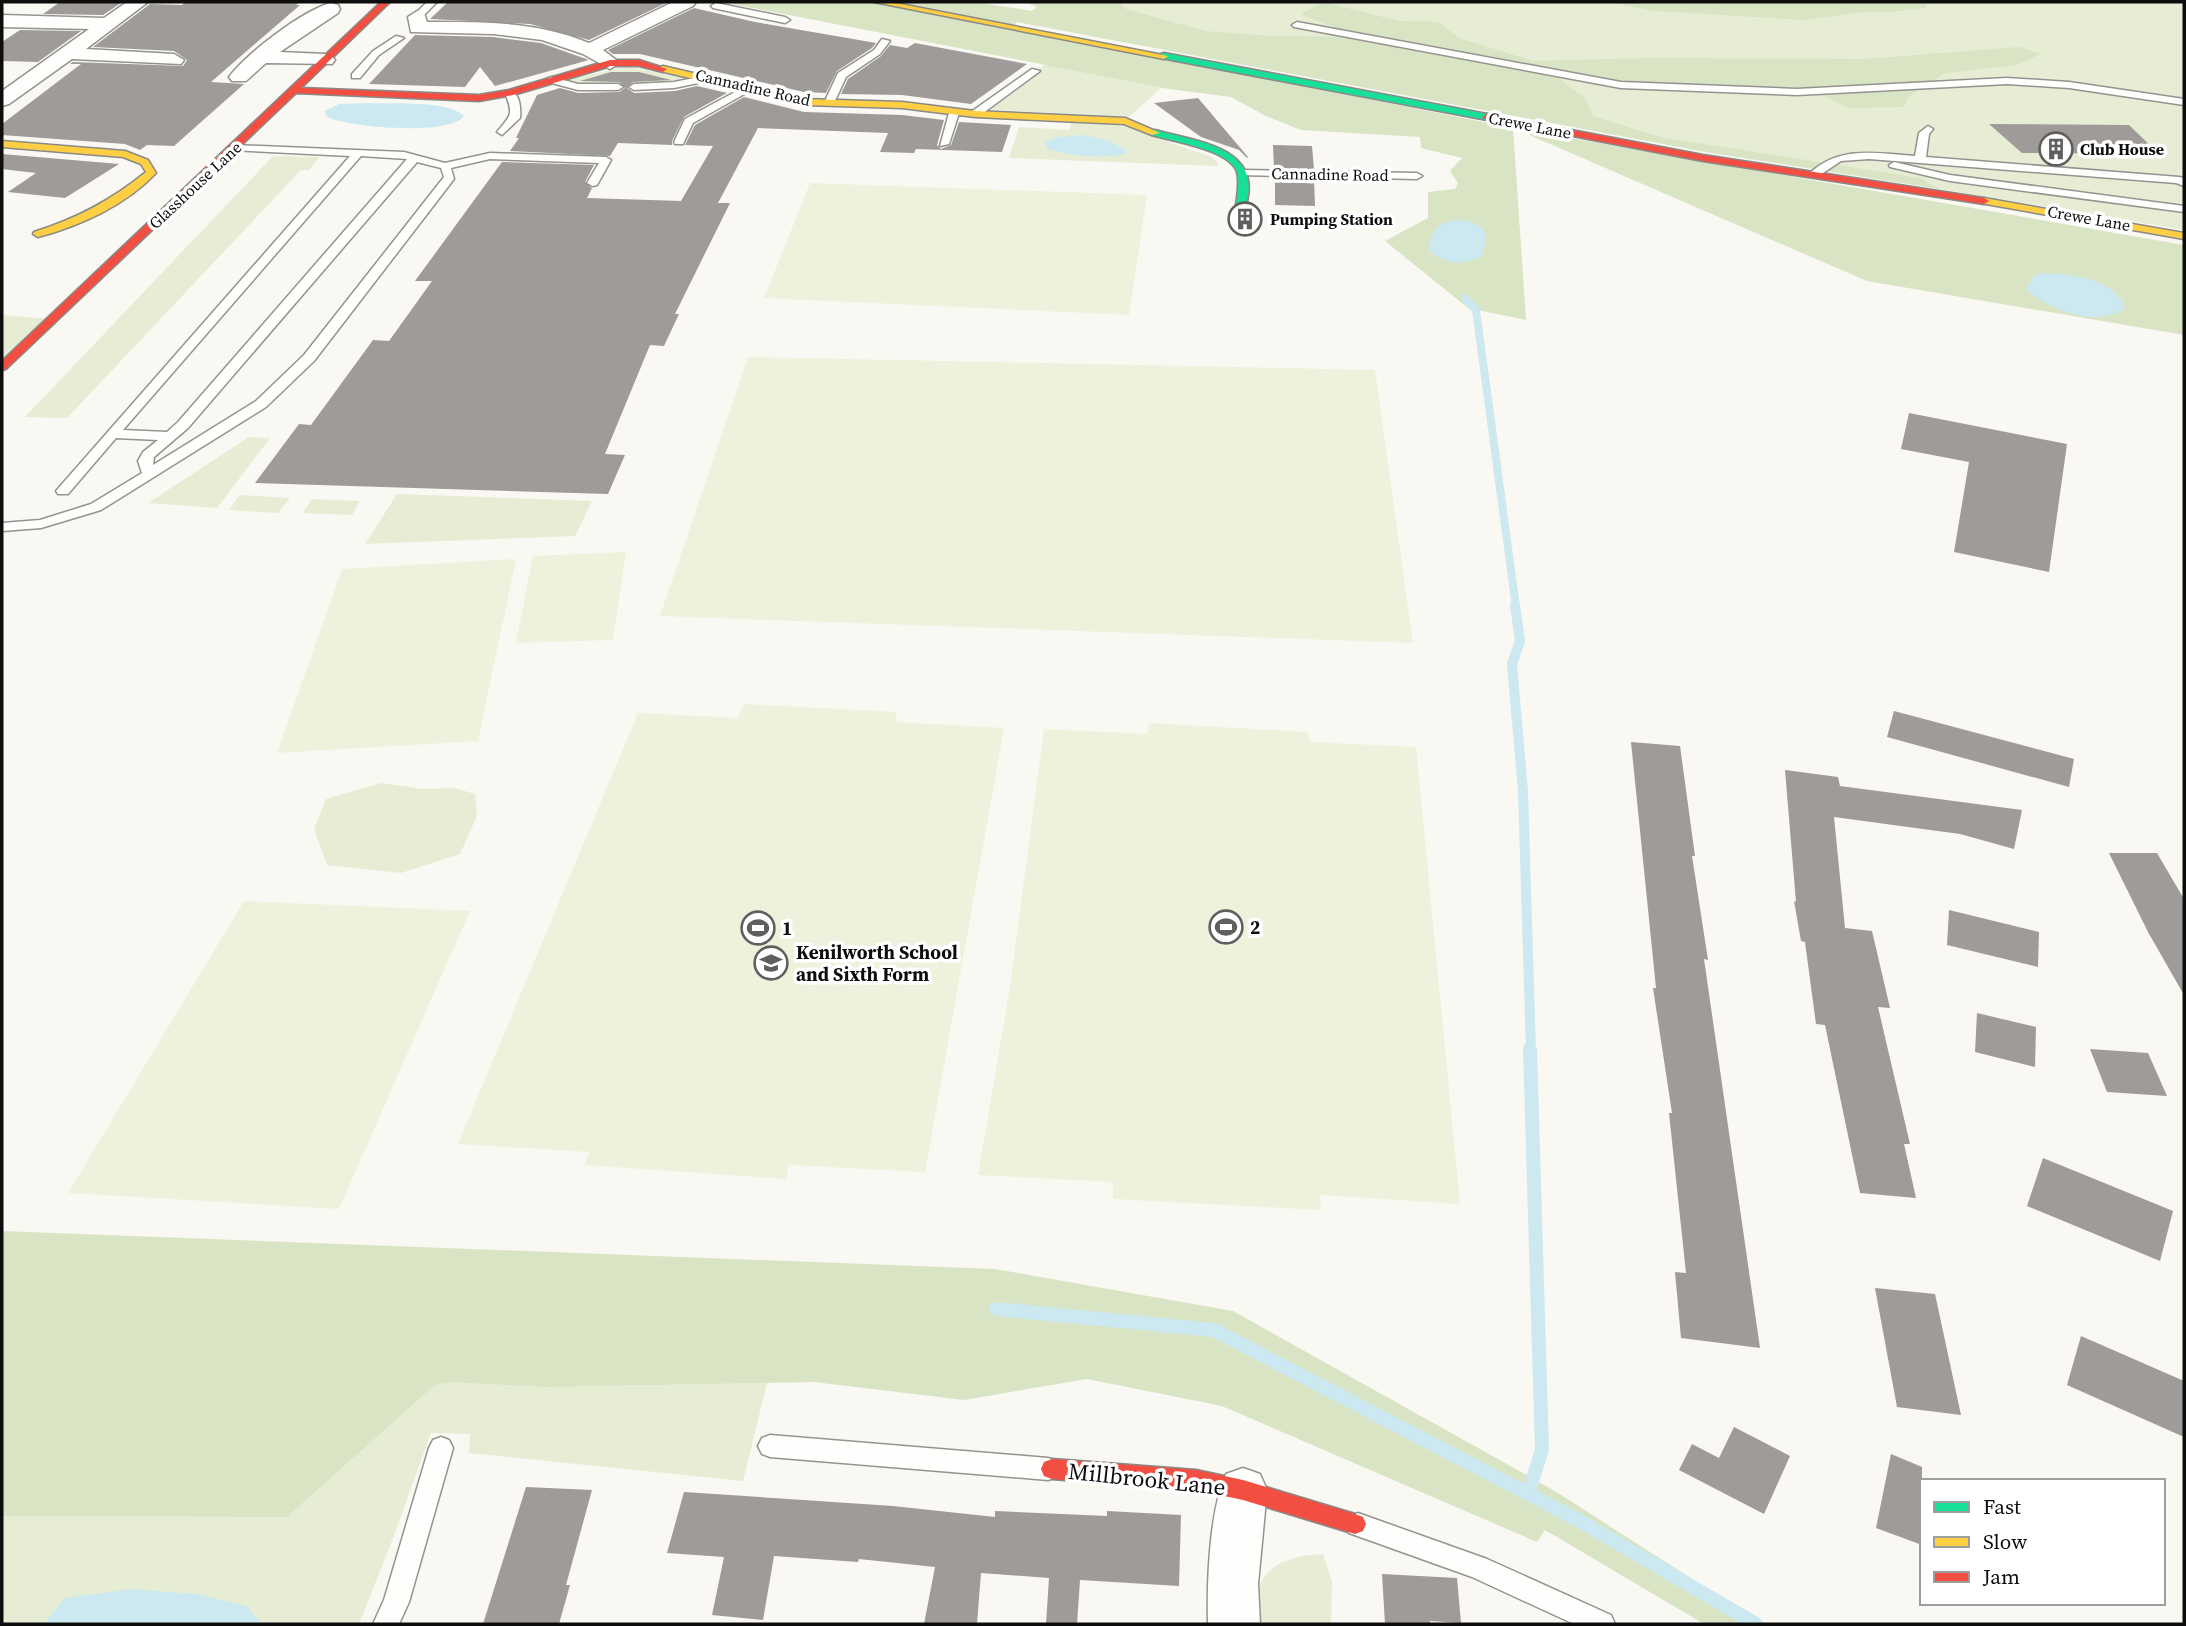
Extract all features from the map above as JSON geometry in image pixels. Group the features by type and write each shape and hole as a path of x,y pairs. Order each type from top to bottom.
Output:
{"street":[{"path":"2,100 104,24 139,2"},
{"name":"Glasshouse Lane","path":"5,360 251,133 386,2"},
{"path":"591,49 687,2"},
{"path":"693,2 716,6"},
{"name":"Crewe Lane","path":"878,2 1703,158 2051,211 2184,236"},
{"path":"239,77 299,28 331,9"},
{"path":"2,21 104,24"},
{"path":"399,38 417,22 531,33 591,49 610,63"},
{"path":"66,53 174,60"},
{"path":"261,57 325,60"},
{"name":"Cannadine Road","path":"295,90 479,98 510,93 610,63 639,63 804,102 902,105 954,113 1134,123 1164,137 1216,151 1238,164 1243,173 1241,206"},
{"path":"2,75 33,76"},
{"path":"2,144 125,154 145,162 151,173 138,185 100,207 52,231 38,234"},
{"name":"Millbrook Lane","path":"1052,1469 1196,1480 1243,1490 1354,1524"},
{"name":"Millbrook Lane","path":"1234,1624 1233,1584 1243,1490"}],"lane":[{"path":"417,22 432,2"},
{"path":"716,6 785,20"},
{"path":"1297,25 1621,85 1797,92 2007,81 2069,85 2184,102"},
{"path":"356,76 376,53 399,38"},
{"path":"829,103 842,75 877,52 885,41"},
{"path":"975,114 1035,71"},
{"path":"634,87 674,85 709,78"},
{"path":"552,80 578,87 618,87"},
{"path":"678,142 689,121 750,88"},
{"path":"502,132 516,118 516,107 510,93"},
{"path":"944,144 954,113"},
{"path":"1920,159 1924,133 1928,129"},
{"path":"251,133 255,143 268,150"},
{"path":"234,148 415,157 445,166 490,156 606,160 593,183"},
{"path":"63,491 358,153"},
{"path":"1997,153 2008,159 2016,168"},
{"path":"1813,175 1838,158 1869,156 2179,180 2184,183"},
{"path":"1869,156 1911,170 1950,178 2184,209"},
{"path":"149,474 145,461 167,436 183,425 415,157"},
{"path":"2,527 41,524 82,513 261,404 309,358 450,177 445,166"},
{"name":"Cannadine Road","path":"1243,173 1417,176"},
{"path":"114,434 167,436"},
{"path":"771,1446 1052,1469"},
{"path":"386,1624 396,1602 441,1448"},
{"path":"1354,1524 1478,1567 1602,1624"}],"green space":[{"path":"722,2 974,2 1032,11 1037,7 1026,2 1119,2 1126,9 1205,31 1272,36 1357,37 1301,14 1323,2 1399,21 1438,22 1459,38 1533,61 1646,58 1865,59 2019,47 2041,54 2016,65 1945,73 1909,96 1904,107 1848,108 1810,89 1558,78 1586,99 1593,116 1660,137 1920,178 1940,189 1705,152 1017,22 1010,27 1513,128 1526,320 1468,308 1385,241 1428,218 1428,192 1455,189 1458,183 1450,171 1462,158 1421,148 1420,137 1301,130 1266,116 1231,97 1169,89"},
{"path":"1026,2 2184,2 2184,230 1916,185 1017,22 1037,7"},
{"path":"1609,2 1924,2 1927,8 1803,20 1655,11"},
{"path":"1046,64 1162,87 1129,117 980,109"},
{"path":"619,68 634,68 687,78 626,85 564,81"},
{"path":"1071,123 1123,126 1212,157 1218,163 1217,166 1009,158 1019,127 1069,130"},
{"path":"1513,128 2184,245 2184,335 1867,281"},
{"path":"273,156 320,157 309,170 301,170 67,418 25,417"},
{"path":"810,183 1147,195 1129,315 764,298"},
{"path":"2,315 52,319 12,357 2,356"},
{"path":"748,357 1375,370 1413,643 660,616"},
{"path":"249,437 270,438 217,508 148,503"},
{"path":"397,494 592,501 575,536 365,544"},
{"path":"240,495 290,498 278,513 229,510"},
{"path":"312,499 360,501 352,515 303,513"},
{"path":"626,552 613,640 516,643 533,556"},
{"path":"516,559 478,741 277,753 342,569"},
{"name":"1","path":"744,704 897,712 895,722 1004,728 925,1172 789,1165 786,1179 585,1165 589,1152 458,1144 638,713 738,718"},
{"name":"2","path":"1149,723 1308,732 1310,742 1416,747 1460,1204 1320,1195 1321,1210 1113,1199 1113,1182 978,1175 1010,987 1044,729 1147,734"},
{"path":"381,783 423,789 454,788 475,794 477,816 460,854 401,873 327,865 314,829 326,799"},
{"path":"244,901 470,911 339,1209 68,1193"},
{"path":"2,1231 995,1269 1233,1311 1555,1491 1762,1624 1704,1624 1545,1530 1537,1542 1222,1406 1087,1379 964,1400 814,1382 549,1387 451,1382 435,1385 287,1517 2,1516"},
{"path":"451,1381 549,1387 767,1383 743,1481 469,1453 470,1434 431,1433 359,1624 2,1624 2,1516 287,1517 435,1385"},
{"path":"1323,1554 1332,1582 1331,1624 1261,1624 1257,1594 1268,1572 1294,1558"}],"water":[{"path":"339,104 433,105 445,107 464,116 440,126 398,128 354,124 326,116 325,111"},
{"path":"1085,135 1109,141 1127,151 1126,154 1076,155 1048,149 1045,142 1057,137"},
{"path":"1463,220 1482,228 1485,242 1482,256 1455,262 1430,252 1432,237 1438,227 1448,222"},
{"path":"2043,273 2078,277 2102,284 2120,298 2125,308 2101,317 2087,317 2060,310 2026,289 2034,276"},
{"path":"131,1589 196,1594 246,1606 262,1624 44,1624 65,1598"}],"building":[{"path":"60,2 121,3 103,15 43,14"},
{"path":"186,2 300,2 296,5 300,5 211,82 244,84 174,146 147,145 140,150 125,144 2,135 2,124 81,64 70,64 73,62 183,66 187,60 174,51 93,47 150,4 182,5"},
{"path":"448,2 666,3 589,40 530,24 430,19"},
{"path":"694,8 755,22 876,43 837,71 826,93 804,92 640,54 613,54 608,50"},
{"path":"20,30 81,31 38,62 2,61 2,42"},
{"path":"415,35 493,37 541,43 589,60 495,86 480,67 465,87 369,84"},
{"path":"915,43 1027,64 971,104 902,95 841,94 848,79 881,56 890,45 907,48"},
{"path":"611,72 639,72 671,80 633,82 627,88 634,93 675,91 697,86 727,93 684,117 672,145 618,143 610,156 510,151 519,138 516,138 537,95 560,88 578,93 619,92 625,88 619,82 580,81"},
{"path":"744,97 804,112 902,115 944,120 937,145 941,149 951,145 959,122 1011,125 1002,152 916,149 914,153 880,152 888,133 758,128 718,203 730,203 675,314 679,314 664,346 650,345 605,454 625,455 608,494 255,483 299,424 311,425 373,340 389,341 432,281 415,281 502,162 594,165 585,182 592,188 587,198 681,201 713,146 685,145 695,125"},
{"path":"1198,98 1247,158 1239,150 1201,137 1154,103"},
{"name":"Club House","path":"1989,124 2129,125 2159,154 2022,153"},
{"path":"1273,145 1312,146 1314,169 1274,168"},
{"path":"2,154 119,164 65,198 8,192 36,173 2,169"},
{"path":"1275,178 1314,179 1315,206 1275,205"},
{"path":"1909,413 2067,444 2049,572 1954,552 1969,462 1901,449"},
{"path":"1894,711 2074,759 2069,787 1887,737"},
{"path":"1631,742 1680,746 1695,856 1692,856 1708,960 1704,959 1760,1348 1681,1338 1675,1272 1686,1273 1669,1113 1672,1113 1653,988 1656,988"},
{"path":"1785,770 1838,777 1840,786 2022,810 2014,849 1960,834 1834,817 1845,928 1872,931 1890,1008 1878,1007 1910,1144 1904,1144 1916,1198 1860,1193 1825,1025 1816,1024 1805,942 1801,941 1794,901 1796,902"},
{"path":"2109,853 2157,853 2184,899 2184,995 2148,932"},
{"path":"1949,910 2039,932 2038,967 1947,945"},
{"path":"1977,1013 2036,1027 2035,1067 1975,1052"},
{"path":"2090,1049 2148,1053 2167,1096 2107,1092"},
{"path":"2043,1158 2173,1211 2160,1261 2027,1206"},
{"path":"1875,1288 1935,1294 1961,1415 1897,1407"},
{"path":"2081,1336 2184,1381 2184,1437 2067,1385"},
{"path":"1734,1427 1790,1456 1764,1514 1679,1470 1692,1444 1719,1458"},
{"path":"1891,1454 1922,1467 1920,1544 1876,1528"},
{"path":"526,1487 592,1490 566,1585 570,1585 559,1624 483,1624"},
{"path":"684,1492 893,1506 995,1517 995,1511 1107,1516 1107,1511 1181,1515 1179,1586 1080,1580 1077,1624 1046,1624 1049,1578 981,1573 977,1624 924,1624 935,1567 859,1559 858,1562 774,1556 763,1620 712,1615 724,1557 667,1553"},
{"path":"1382,1574 1457,1578 1461,1623 1430,1621 1430,1624 1385,1624"}],"waterway":[{"path":"1465,298 1476,310 1516,607"},
{"path":"1515,605 1520,641 1512,664 1523,791 1531,1051"},
{"path":"1528,1494 1542,1450 1530,1049"},
{"path":"996,1309 1214,1330 1528,1494"},
{"path":"1528,1494 1578,1520 1756,1624"}],"traffic: fast":[{"path":"1164,56 1487,117"},
{"path":"1155,133 1214,150 1234,161 1243,177 1241,206"}],"traffic: slow":[{"path":"878,2 1164,56"},
{"path":"663,69 804,102 902,105 975,114 1125,121 1155,133"},
{"path":"2,144 125,154 145,162 151,173 98,210 69,224 38,234"},
{"path":"1984,201 2184,236"}],"traffic: jam":[{"path":"2,367 386,2"},
{"path":"295,90 479,98 510,93 610,63 639,63 663,69"},
{"path":"1487,117 1703,158 1984,201"},
{"path":"1052,1469 1196,1480 1243,1490 1355,1524"}],"place":[{"name":"Club House","path":"2056,149"},
{"name":"Pumping Station","path":"1245,219"},
{"name":"2","path":"1226,927"},
{"name":"1","path":"758,928"},
{"name":"Kenilworth School and Sixth Form","path":"771,963"}]}
